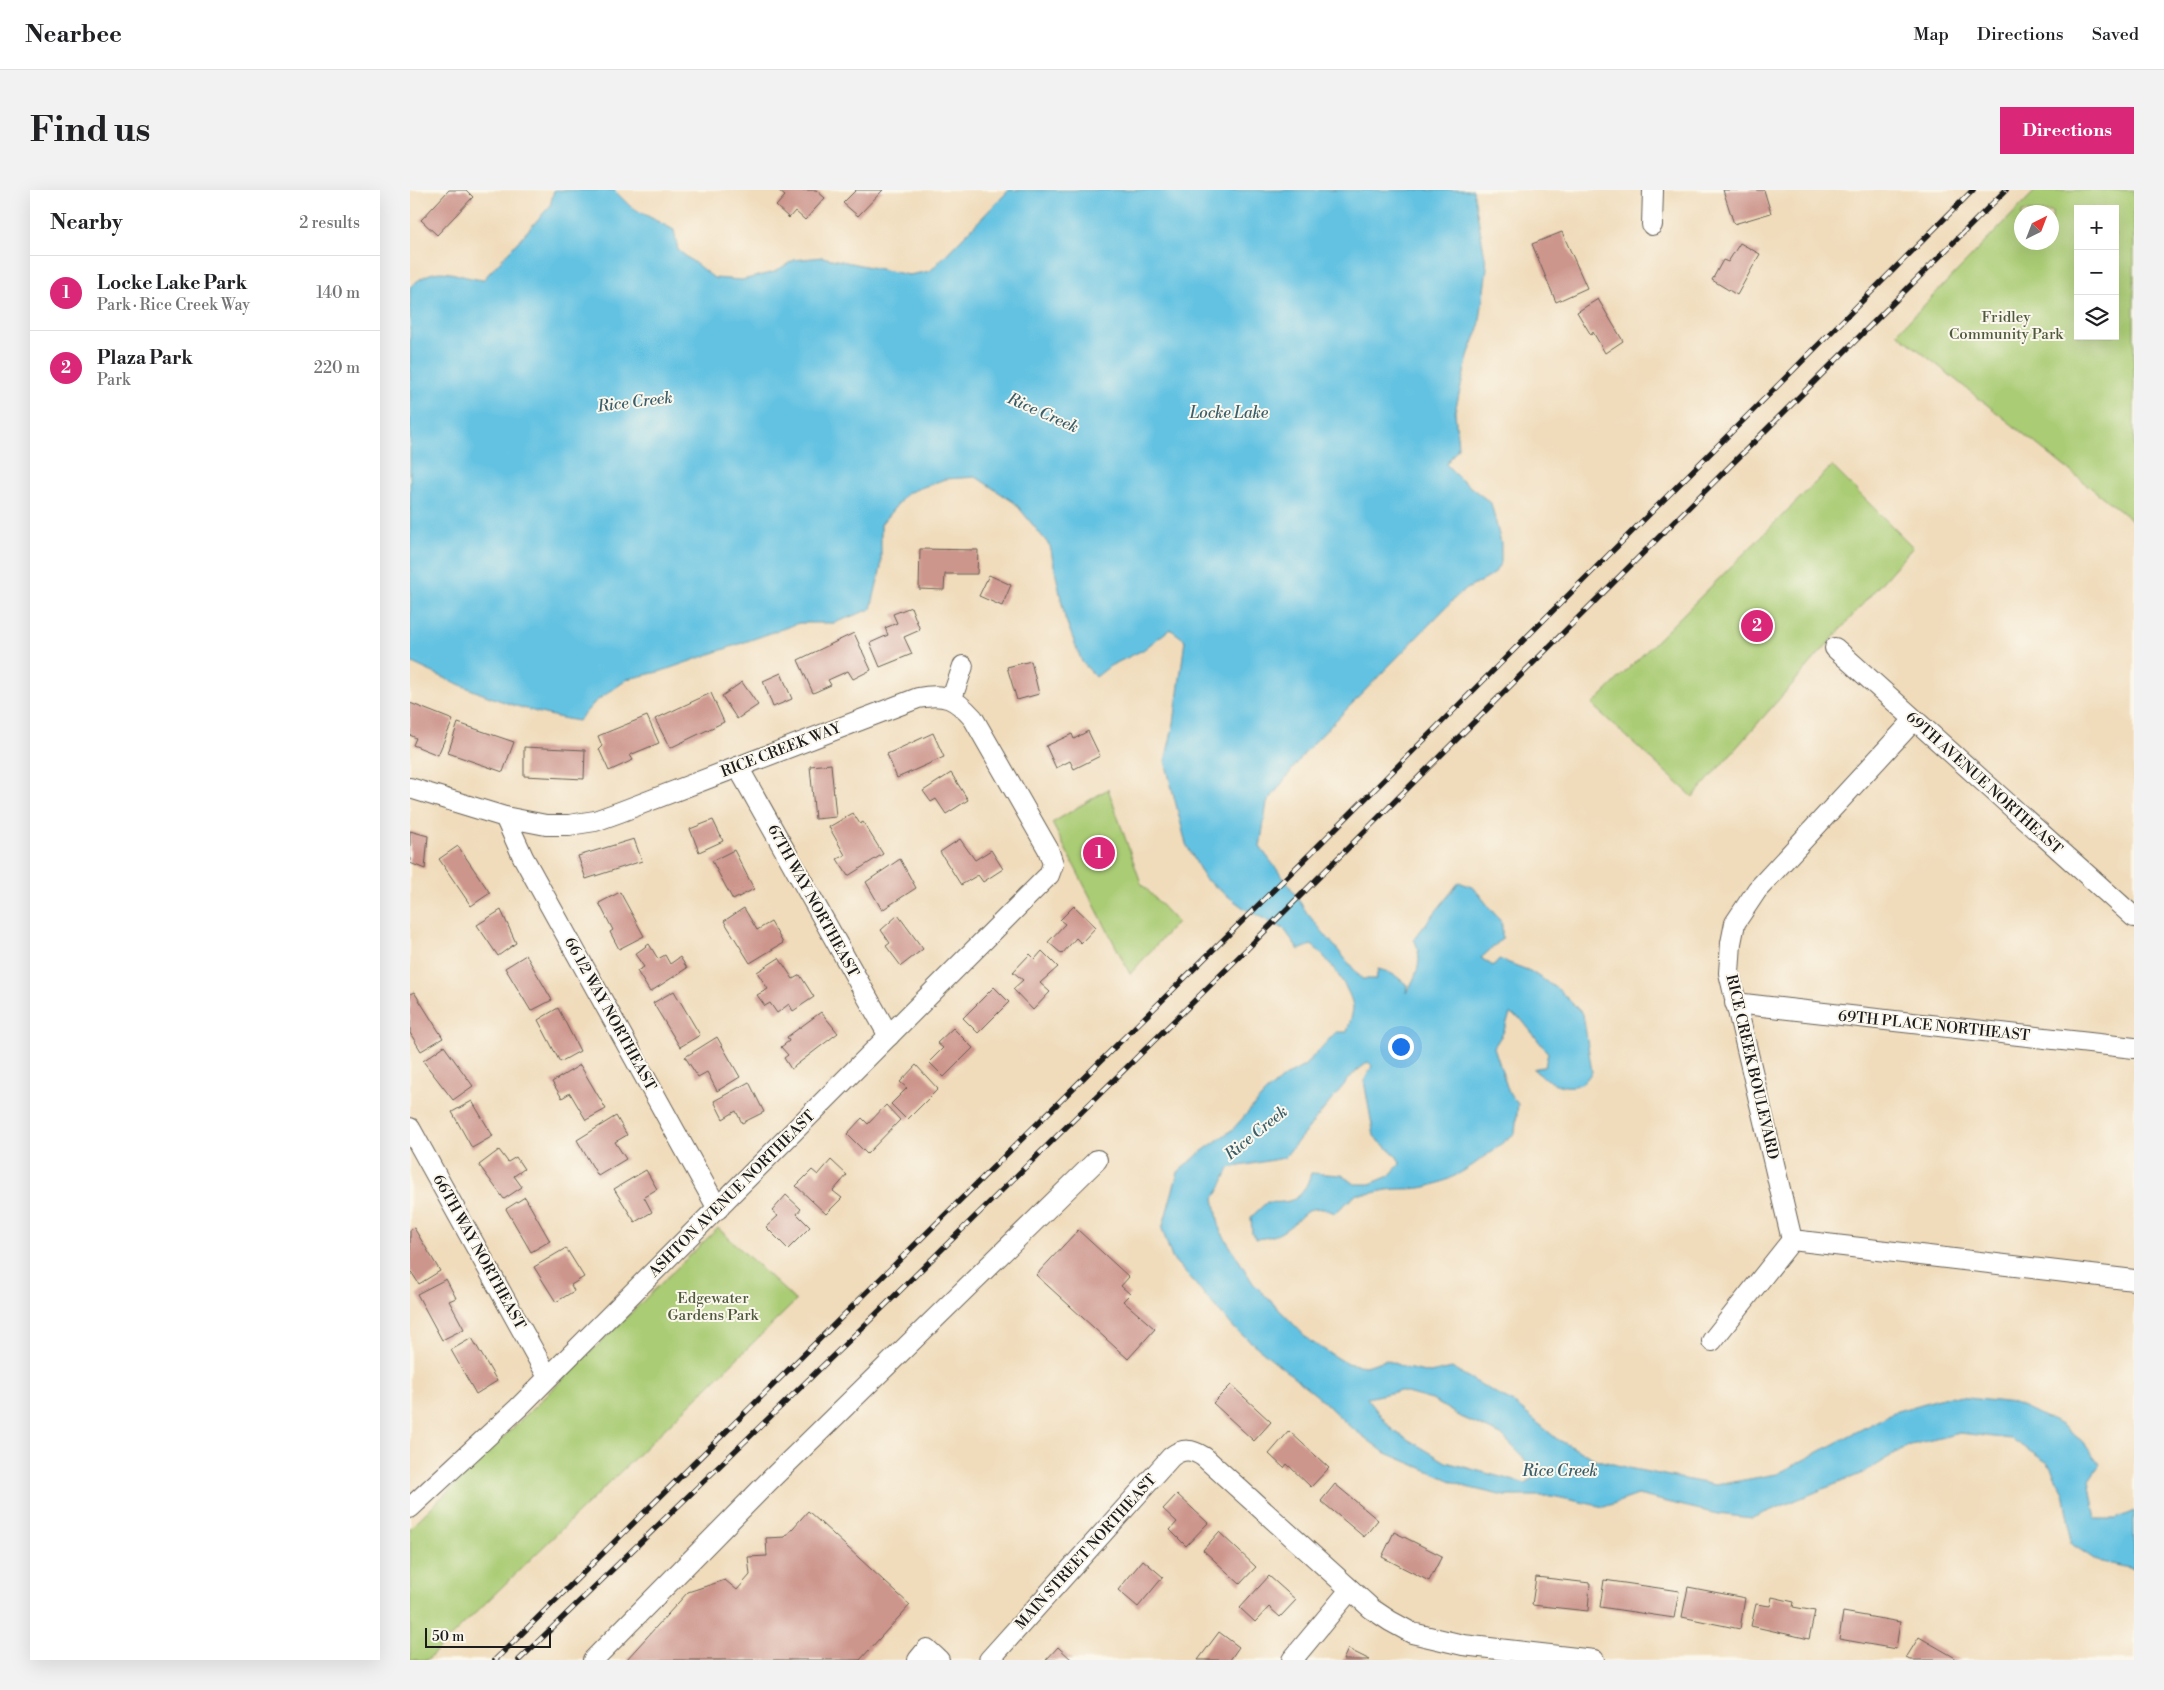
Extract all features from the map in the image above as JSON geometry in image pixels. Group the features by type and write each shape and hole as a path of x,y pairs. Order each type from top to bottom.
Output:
{"street":[{"path":"1652,225 1653,190"},
{"name":"69TH AVENUE NORTHEAST","path":"1835,648 2134,917"},
{"path":"952,698 963,666"},
{"name":"RICE CREEK WAY","path":"410,788 505,817 546,825 570,825 595,821 918,698 932,695 952,698"},
{"name":"ASHTON AVENUE NORTHEAST","path":"410,1508 518,1408 1049,875 1053,864 1048,849 973,718 952,698"},
{"name":"RICE CREEK BOULEVARD","path":"1792,1240 1729,973 1735,923 1757,890 1914,720"},
{"name":"67TH WAY NORTHEAST","path":"738,767 889,1036"},
{"name":"66 1/2 WAY NORTHEAST","path":"505,817 523,857 718,1209"},
{"name":"69TH PLACE NORTHEAST","path":"1735,1004 2134,1048"},
{"name":"66TH WAY NORTHEAST","path":"410,1128 548,1377"},
{"path":"593,1660 768,1482 1097,1160"},
{"path":"1712,1341 1792,1240 2134,1280"},
{"name":"MAIN STREET NORTHEAST","path":"989,1660 1172,1457 1179,1452 1187,1450 1196,1452 1204,1457 1350,1590"},
{"path":"1292,1660 1350,1590 1372,1609 1390,1621 1412,1633 1435,1640 1594,1660"},
{"path":"918,1660 927,1649 939,1660"}],"green space":[{"name":"Fridley Community Park","path":"2036,190 2134,190 2134,522 1897,333 2014,213 2014,250 2059,250 2059,205 2021,205"},
{"path":"1832,466 1913,547 1693,797 1592,705"},
{"path":"1108,789 1141,883 1177,922 1130,974 1052,823"},
{"name":"Edgewater Gardens Park","path":"718,1228 796,1301 427,1660 410,1660 410,1528"}],"water":[{"name":"Locke Lake","path":"554,190 614,190 631,207 674,230 678,250 714,278 742,280 774,272 794,260 822,257 909,275 930,271 1009,190 1473,190 1487,268 1479,328 1469,353 1455,411 1458,448 1446,464 1460,479 1491,503 1501,543 1501,562 1494,574 1460,593 1307,750 1267,803 1260,847 1307,913 1362,979 1376,979 1378,969 1383,970 1394,975 1407,985 1406,993 1416,974 1419,961 1419,954 1414,939 1459,882 1474,888 1502,923 1502,939 1481,958 1493,966 1499,959 1530,971 1559,990 1583,1014 1592,1072 1581,1084 1574,1086 1555,1084 1543,1077 1533,1069 1545,1066 1548,1053 1521,1019 1510,1014 1503,1033 1494,1047 1509,1093 1518,1104 1515,1133 1473,1165 1438,1183 1421,1188 1392,1189 1369,1194 1357,1194 1335,1213 1318,1208 1312,1209 1282,1232 1256,1239 1252,1234 1251,1217 1267,1202 1284,1202 1296,1198 1304,1189 1311,1173 1342,1175 1354,1184 1370,1184 1389,1176 1400,1164 1393,1152 1374,1136 1364,1081 1372,1066 1368,1062 1353,1074 1284,1158 1229,1168 1214,1198 1220,1230 1253,1283 1310,1341 1346,1363 1365,1366 1386,1360 1406,1368 1430,1373 1452,1368 1515,1404 1557,1439 1595,1459 1633,1469 1716,1485 1777,1474 1894,1412 1949,1396 2014,1403 2060,1424 2082,1441 2100,1464 2089,1480 2096,1519 2116,1519 2134,1511 2134,1569 2097,1561 2070,1543 2070,1524 2064,1493 2048,1463 2011,1439 1960,1433 1907,1446 1863,1473 1752,1518 1717,1514 1638,1495 1604,1507 1552,1496 1504,1496 1466,1487 1384,1452 1348,1425 1321,1399 1235,1329 1172,1258 1162,1229 1178,1172 1201,1152 1233,1129 1265,1093 1284,1077 1304,1066 1336,1032 1347,1032 1353,1009 1352,1002 1344,984 1317,949 1311,945 1299,950 1284,929 1245,909 1205,879 1186,844 1165,761 1174,723 1185,640 1170,629 1143,650 1110,666 1096,677 1082,662 1065,618 1050,546 1015,503 976,477 945,479 907,493 881,524 881,567 871,609 834,623 799,623 662,671 628,679 595,702 578,721 513,705 451,681 410,662 410,287 429,274 437,272 483,280 550,206","holes":["1399,1391 1432,1400 1461,1417 1501,1435 1523,1457 1535,1476 1526,1484 1446,1462 1392,1430 1367,1398"]}],"building":[{"path":"449,190 466,190 473,197 437,235 421,220"},
{"path":"778,190 816,190 825,198 805,220 795,211 789,218 776,206 785,196"},
{"path":"856,190 883,190 858,216 843,203"},
{"path":"1723,190 1764,190 1771,213 1734,224"},
{"path":"1562,232 1587,288 1556,302 1532,244"},
{"path":"1740,243 1760,254 1737,295 1712,280 1723,260 1728,262"},
{"path":"1598,299 1623,341 1605,353 1593,332 1591,335 1577,312"},
{"path":"920,549 978,550 977,574 945,574 944,590 919,589"},
{"path":"989,575 1011,585 1002,606 979,596"},
{"path":"911,607 920,630 904,637 912,654 880,667 870,643 888,635 885,628 897,623 893,614"},
{"path":"854,633 871,670 853,679 848,671 828,680 831,685 813,693 798,660"},
{"path":"1031,661 1039,694 1017,700 1007,667"},
{"path":"781,673 792,699 773,707 763,681"},
{"path":"742,682 758,705 737,719 722,696"},
{"path":"711,693 724,722 670,748 655,719"},
{"path":"410,703 453,720 438,755 413,745 416,738 410,735"},
{"path":"647,716 659,743 630,755 633,760 609,771 599,749 602,746 598,736"},
{"path":"458,723 514,742 503,772 448,753"},
{"path":"1088,731 1100,756 1074,769 1070,761 1056,768 1046,746 1072,734 1074,739"},
{"path":"933,733 944,757 897,778 887,754"},
{"path":"524,747 585,750 584,779 524,776"},
{"path":"831,764 836,817 815,819 810,766"},
{"path":"951,773 968,800 946,814 936,799 931,802 923,791"},
{"path":"853,813 860,824 863,822 883,854 848,876 837,859 845,855 829,827"},
{"path":"713,820 723,841 699,852 690,829"},
{"path":"410,831 428,836 425,869 410,863"},
{"path":"634,839 642,861 586,879 578,856"},
{"path":"960,839 975,860 991,850 1003,869 983,882 978,875 961,885 940,852"},
{"path":"458,846 490,893 471,906 439,859"},
{"path":"734,850 754,889 733,900 712,861"},
{"path":"900,859 916,888 882,910 866,882"},
{"path":"620,892 644,936 619,949 610,932 613,930 599,903"},
{"path":"1074,906 1096,927 1081,943 1076,938 1062,954 1048,942 1065,924 1060,920"},
{"path":"744,908 757,930 771,922 783,943 750,963 724,921"},
{"path":"501,910 516,943 498,956 477,925"},
{"path":"898,915 923,949 901,966 886,946 890,943 881,930"},
{"path":"649,944 658,959 665,955 670,964 680,957 687,968 650,992 637,971 644,967 635,954"},
{"path":"1042,951 1058,967 1040,983 1050,992 1033,1010 1013,989 1023,980 1013,972 1030,954 1035,959"},
{"path":"526,955 552,1000 531,1011 505,968"},
{"path":"779,958 793,979 800,975 814,997 793,1011 789,1004 777,1013 770,1003 765,1006 757,995 768,989 757,972"},
{"path":"994,987 1009,1002 978,1033 963,1018"},
{"path":"674,991 700,1035 680,1047 653,1003"},
{"path":"414,992 443,1038 421,1051 410,1033 410,994"},
{"path":"558,1008 580,1051 560,1062 538,1020"},
{"path":"821,1012 838,1033 791,1069 784,1058 788,1055 781,1047 789,1041 787,1037"},
{"path":"953,1028 973,1048 944,1077 929,1062 943,1048 937,1043"},
{"path":"717,1037 740,1077 717,1091 707,1072 698,1077 685,1057"},
{"path":"444,1046 473,1086 453,1100 423,1061"},
{"path":"580,1065 606,1109 586,1120 570,1093 562,1098 552,1082"},
{"path":"916,1065 938,1089 907,1120 891,1104 907,1088 900,1082"},
{"path":"749,1082 764,1112 742,1123 736,1111 723,1119 714,1101"},
{"path":"472,1101 493,1136 472,1148 452,1112"},
{"path":"886,1105 900,1120 867,1154 847,1134 862,1118 868,1124"},
{"path":"616,1116 627,1135 615,1142 626,1159 598,1176 577,1140"},
{"path":"499,1150 508,1162 516,1157 524,1169 514,1176 522,1187 504,1199 479,1165"},
{"path":"831,1160 847,1175 833,1191 842,1198 826,1214 796,1186 812,1170 818,1175"},
{"path":"646,1170 657,1189 644,1197 652,1212 635,1222 614,1189"},
{"path":"786,1195 801,1209 797,1214 810,1227 788,1249 766,1227 778,1216 772,1211"},
{"path":"525,1197 550,1241 531,1252 506,1209"},
{"path":"414,1228 440,1271 419,1284 410,1270 410,1230"},
{"path":"1078,1230 1129,1277 1121,1286 1130,1294 1123,1301 1155,1329 1128,1359 1036,1275"},
{"path":"566,1248 584,1277 571,1285 574,1291 556,1302 534,1267"},
{"path":"446,1279 456,1298 449,1301 464,1329 442,1340 417,1294"},
{"path":"472,1338 497,1381 476,1394 451,1350"},
{"path":"1231,1385 1271,1422 1254,1441 1213,1403"},
{"path":"1289,1431 1329,1468 1311,1487 1287,1464 1284,1468 1269,1454"},
{"path":"1335,1484 1378,1520 1364,1537 1321,1501"},
{"path":"1177,1494 1208,1523 1186,1546 1170,1530 1177,1522 1163,1509"},
{"path":"808,1511 910,1605 860,1660 626,1660 688,1592 725,1580 737,1590 750,1575 748,1557 767,1556 766,1538 785,1537"},
{"path":"1219,1532 1256,1567 1240,1584 1203,1550"},
{"path":"1394,1532 1442,1556 1429,1581 1382,1557"},
{"path":"1143,1560 1163,1577 1138,1607 1118,1590"},
{"path":"1269,1576 1296,1600 1280,1617 1269,1607 1255,1622 1240,1608"},
{"path":"1536,1577 1590,1583 1588,1611 1532,1605"},
{"path":"1604,1580 1679,1591 1674,1618 1600,1607"},
{"path":"1688,1587 1745,1598 1740,1629 1682,1617"},
{"path":"1772,1597 1794,1602 1793,1607 1815,1611 1809,1639 1751,1626 1756,1604 1770,1606"},
{"path":"1843,1612 1900,1622 1896,1649 1839,1639"},
{"path":"1219,1632 1239,1647 1230,1660 1198,1660"},
{"path":"1919,1637 1959,1660 1910,1660 1906,1658"},
{"path":"1058,1647 1072,1660 1046,1660"},
{"path":"1348,1649 1370,1660 1343,1660"}],"railway":[{"path":"495,1660 1312,852 1973,190"},
{"path":"519,1660 865,1325 1248,948 2006,190"}],"place":[{"name":"Plaza Park","path":"1757,626"},
{"name":"Locke Lake Park","path":"1099,853"}],"water label":[{"name":"Rice Creek","path":"635,402"},
{"name":"Rice Creek","path":"1043,413"},
{"name":"Rice Creek","path":"1256,1133"},
{"name":"Rice Creek","path":"1560,1471"}]}
